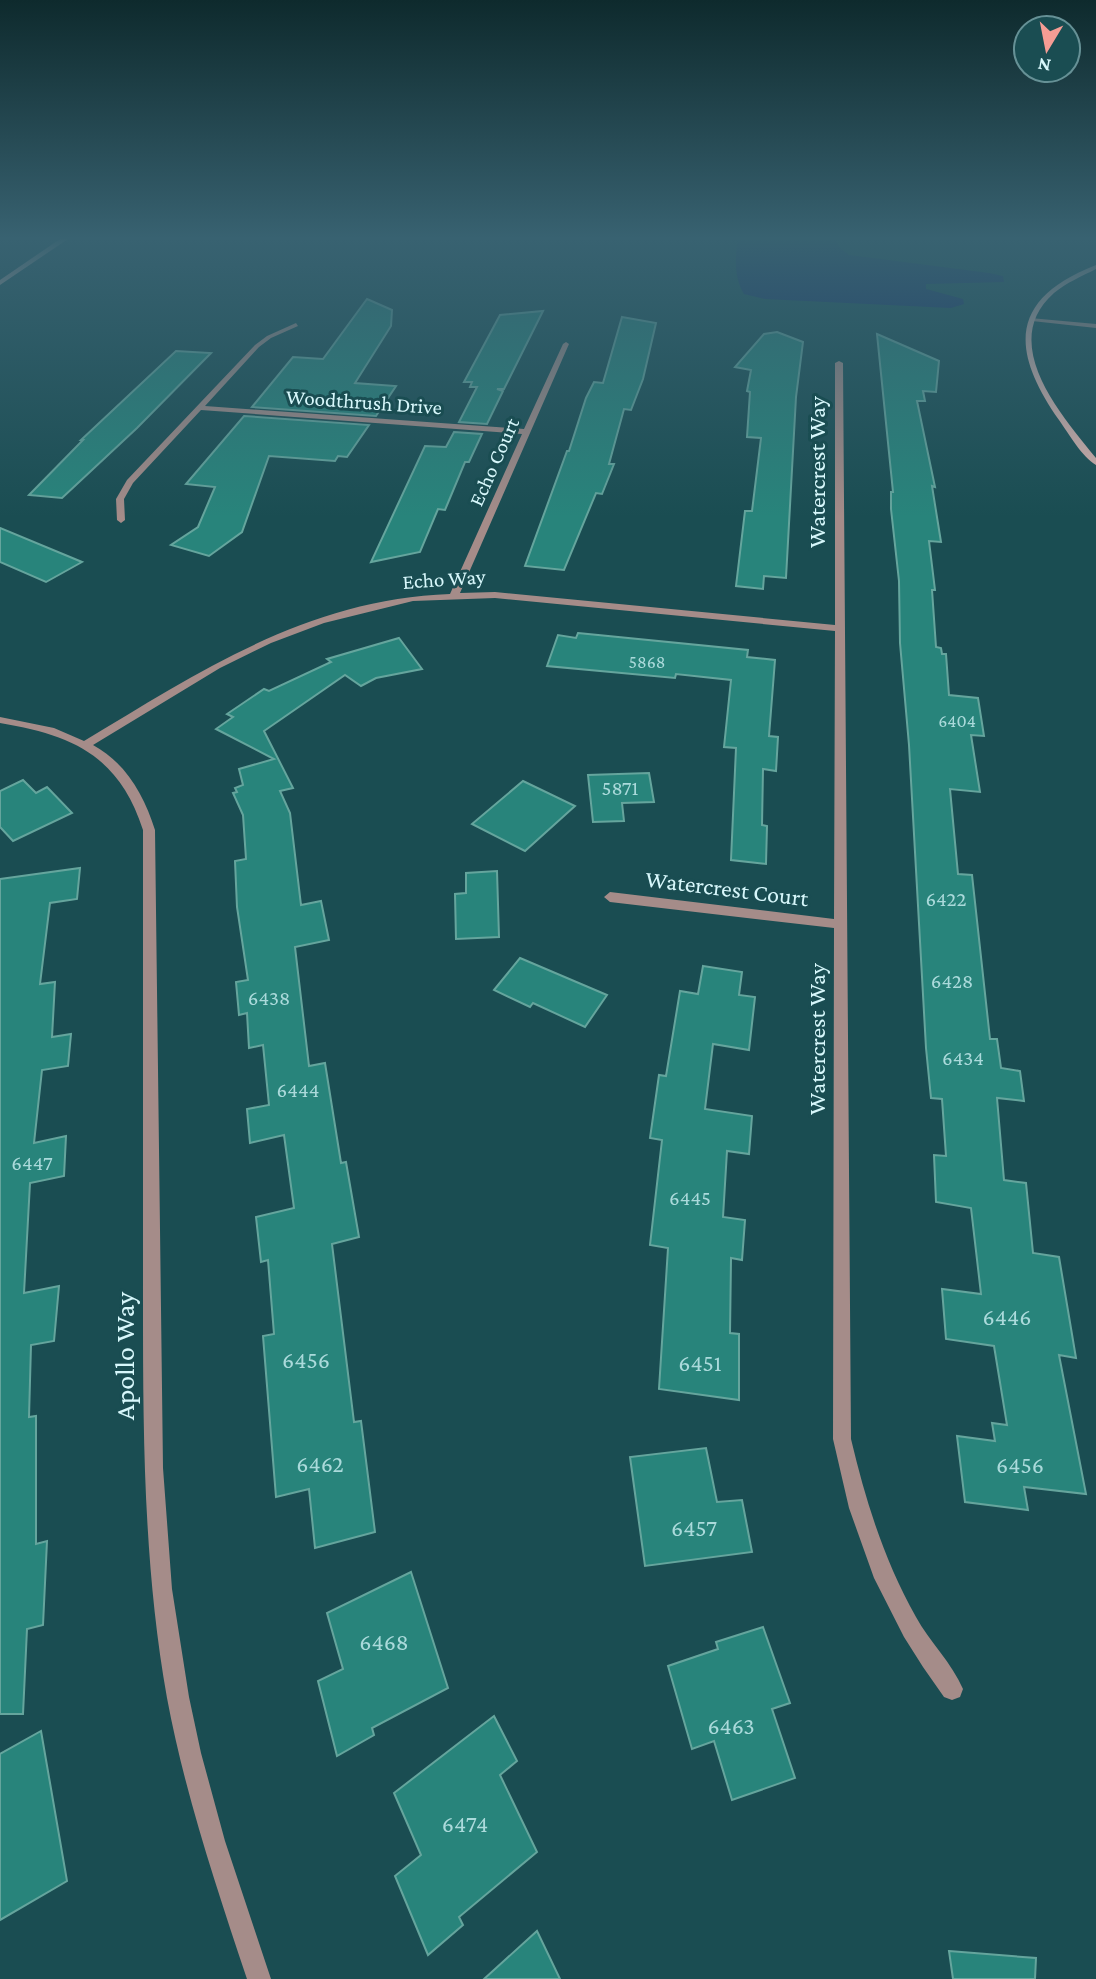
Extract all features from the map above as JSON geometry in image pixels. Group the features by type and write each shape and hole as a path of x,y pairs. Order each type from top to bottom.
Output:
{"street":[{"path":"121,520 118,506 126,488 260,344 284,331"},
{"path":"1030,331 1028,350 1038,383 1056,412 1096,463"},
{"name":"Echo Court","path":"454,594 566,344"},
{"name":"Watercrest Way","path":"839,363 842,1439 858,1512 876,1565 916,1639 951,1689"},
{"name":"Woodthrush Drive","path":"199,408 526,432"},
{"name":"Echo Way","path":"85,745 216,666 267,641 364,609 413,598 454,594 495,595 838,628"},
{"name":"Apollo Way","path":"0,720 43,728 85,745 109,761 133,788 142,803 150,839 153,1468 162,1588 178,1697 190,1753 213,1840 259,1979"},
{"name":"Watercrest Court","path":"610,897 839,924"}],"building":[{"path":"343,331 388,331 355,383 396,386 376,416 252,407 293,357 323,359"},
{"path":"491,331 533,331 504,389 497,389 503,391 487,424 459,422 477,387 470,387 472,382 464,382"},
{"path":"618,331 654,331 643,379 631,410 624,409 609,464 614,464 602,494 596,493 564,570 525,566 569,451 586,398 594,382 603,383"},
{"path":"777,332 803,342 796,397 786,578 764,576 763,589 736,586 745,511 752,511 761,438 747,437 750,392 747,391 751,370 735,367 764,334"},
{"path":"877,334 939,361 936,392 923,391 925,401 917,401 935,487 932,486 941,542 929,541 935,590 932,590 936,647 941,648 942,654 946,654 949,695 978,698 984,736 971,735 980,792 950,789 958,874 972,875 990,1039 997,1039 1001,1068 1020,1071 1024,1101 997,1098 1004,1180 1026,1183 1033,1253 1059,1257 1076,1358 1059,1355 1086,1494 1024,1487 1028,1510 965,1502 957,1436 995,1441 992,1423 1007,1425 994,1346 946,1339 942,1289 981,1294 971,1208 936,1202 934,1155 946,1156 942,1099 931,1098 926,1048 909,745 900,643 899,581 891,509 893,492"},
{"path":"176,351 211,353 137,428 62,498 29,495 81,440"},
{"path":"244,416 369,425 347,457 338,456 335,461 269,456 242,532 209,556 171,545 198,527 215,487 186,484"},
{"path":"454,432 482,434 469,462 465,462 445,510 438,509 420,552 371,562 425,446 446,447"},
{"path":"0,528 82,562 46,582 0,562"},
{"path":"578,633 748,650 747,657 775,660 769,736 778,737 776,771 763,769 762,825 767,826 766,864 731,860 736,748 724,747 731,680 676,674 675,678 547,666 558,635 576,638"},
{"path":"399,638 422,669 376,678 361,686 345,675 264,731 293,788 280,791 290,813 301,905 321,901 329,940 295,947 309,1066 325,1063 341,1163 346,1162 359,1237 332,1244 354,1422 361,1421 375,1532 315,1548 309,1489 276,1497 263,1336 274,1334 268,1260 261,1262 256,1217 294,1208 284,1135 250,1143 247,1109 269,1105 263,1045 249,1048 247,1013 239,1015 236,982 248,980 237,907 235,861 246,859 243,815 233,793 237,792 235,788 243,785 239,769 274,759 216,729 233,717 227,714 264,689 269,691 331,662 327,659"},
{"path":"649,773 654,802 622,803 624,821 593,822 588,775"},
{"path":"23,780 36,793 47,787 72,813 13,841 0,827 0,791"},
{"path":"523,781 575,806 525,851 472,824"},
{"path":"80,868 77,899 50,903 40,984 55,982 52,1037 71,1034 68,1066 42,1070 34,1143 66,1136 64,1176 30,1183 24,1293 59,1286 54,1341 31,1345 29,1417 36,1416 36,1544 47,1541 43,1625 27,1629 23,1714 0,1714 0,879"},
{"path":"497,871 499,937 456,939 455,894 466,893 466,873"},
{"path":"520,958 607,995 585,1027 533,1003 530,1007 494,990"},
{"path":"703,966 742,972 739,995 755,997 749,1050 713,1044 705,1109 752,1116 749,1154 727,1151 723,1217 745,1220 742,1260 731,1258 730,1333 739,1334 739,1400 659,1389 668,1248 650,1245 662,1140 650,1138 659,1075 666,1076 680,991 698,994"},
{"path":"706,1448 717,1502 742,1500 752,1552 645,1566 630,1457"},
{"path":"411,1572 448,1688 372,1728 374,1735 337,1756 318,1681 343,1669 327,1613"},
{"path":"763,1627 790,1703 772,1709 795,1778 732,1800 714,1741 692,1749 668,1666 718,1649 716,1642"},
{"path":"494,1716 517,1761 500,1775 537,1852 459,1917 463,1925 428,1955 395,1876 421,1855 394,1793"},
{"path":"41,1731 67,1881 0,1920 0,1754"},
{"path":"537,1931 560,1979 484,1979"},
{"path":"949,1951 1036,1958 1035,1979 953,1979"}]}
